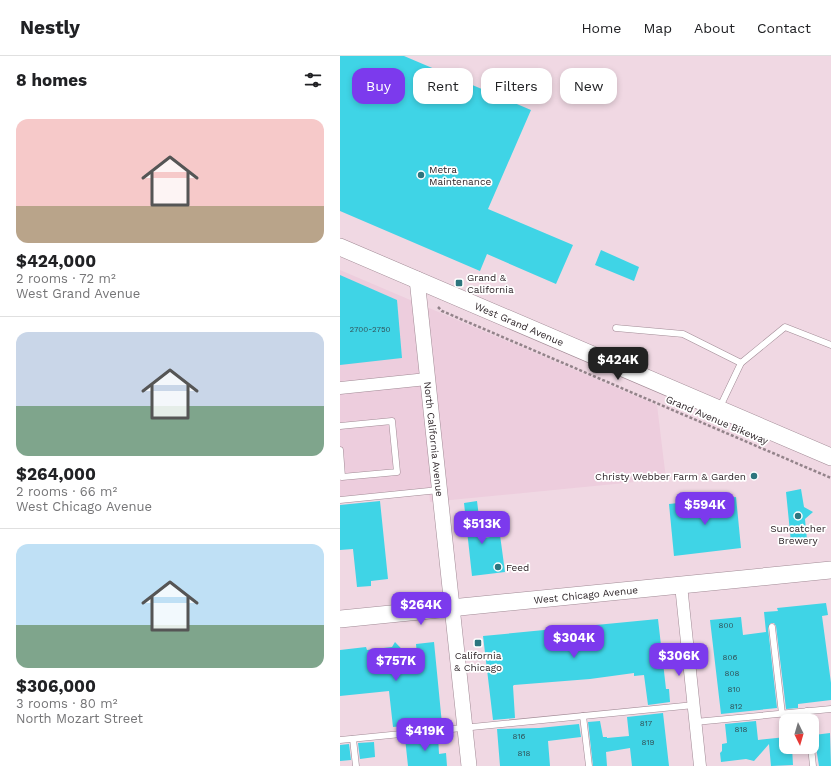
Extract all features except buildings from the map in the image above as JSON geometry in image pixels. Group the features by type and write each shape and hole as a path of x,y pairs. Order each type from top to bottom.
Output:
{"main road":[{"name":"West Grand Avenue","path":"340,247 831,457"},
{"name":"West Chicago Avenue","path":"340,620 831,570"}],"street":[{"name":"North California Avenue","path":"416,279 469,766"},
{"path":"340,388 427,379"},
{"path":"681,585 700,766"}],"lane":[{"path":"719,409 741,363 785,327 831,344"},
{"path":"616,328 683,334 741,363"},
{"path":"340,426 392,421 397,472 342,477 340,450"},
{"path":"340,500 439,490"},
{"path":"772,627 782,714 831,709"},
{"path":"340,740 694,705"},
{"path":"696,722 779,714"},
{"path":"584,716 589,766"},
{"path":"353,739 356,766"},
{"path":"812,754 813,766"}],"path":[{"name":"Grand Avenue Bikeway","path":"442,311 831,478"}],"shaded area":[{"path":"340,270 657,405 666,479 430,502 429,491 340,500"}],"place":[{"name":"Metra Maintenance","path":"421,175"},
{"name":"Grand & California","path":"459,283"},
{"name":"Christy Webber Farm & Garden","path":"754,476"},
{"name":"Suncatcher Brewery","path":"798,516"},
{"name":"Feed","path":"498,567"},
{"name":"California & Chicago","path":"478,643"}]}
